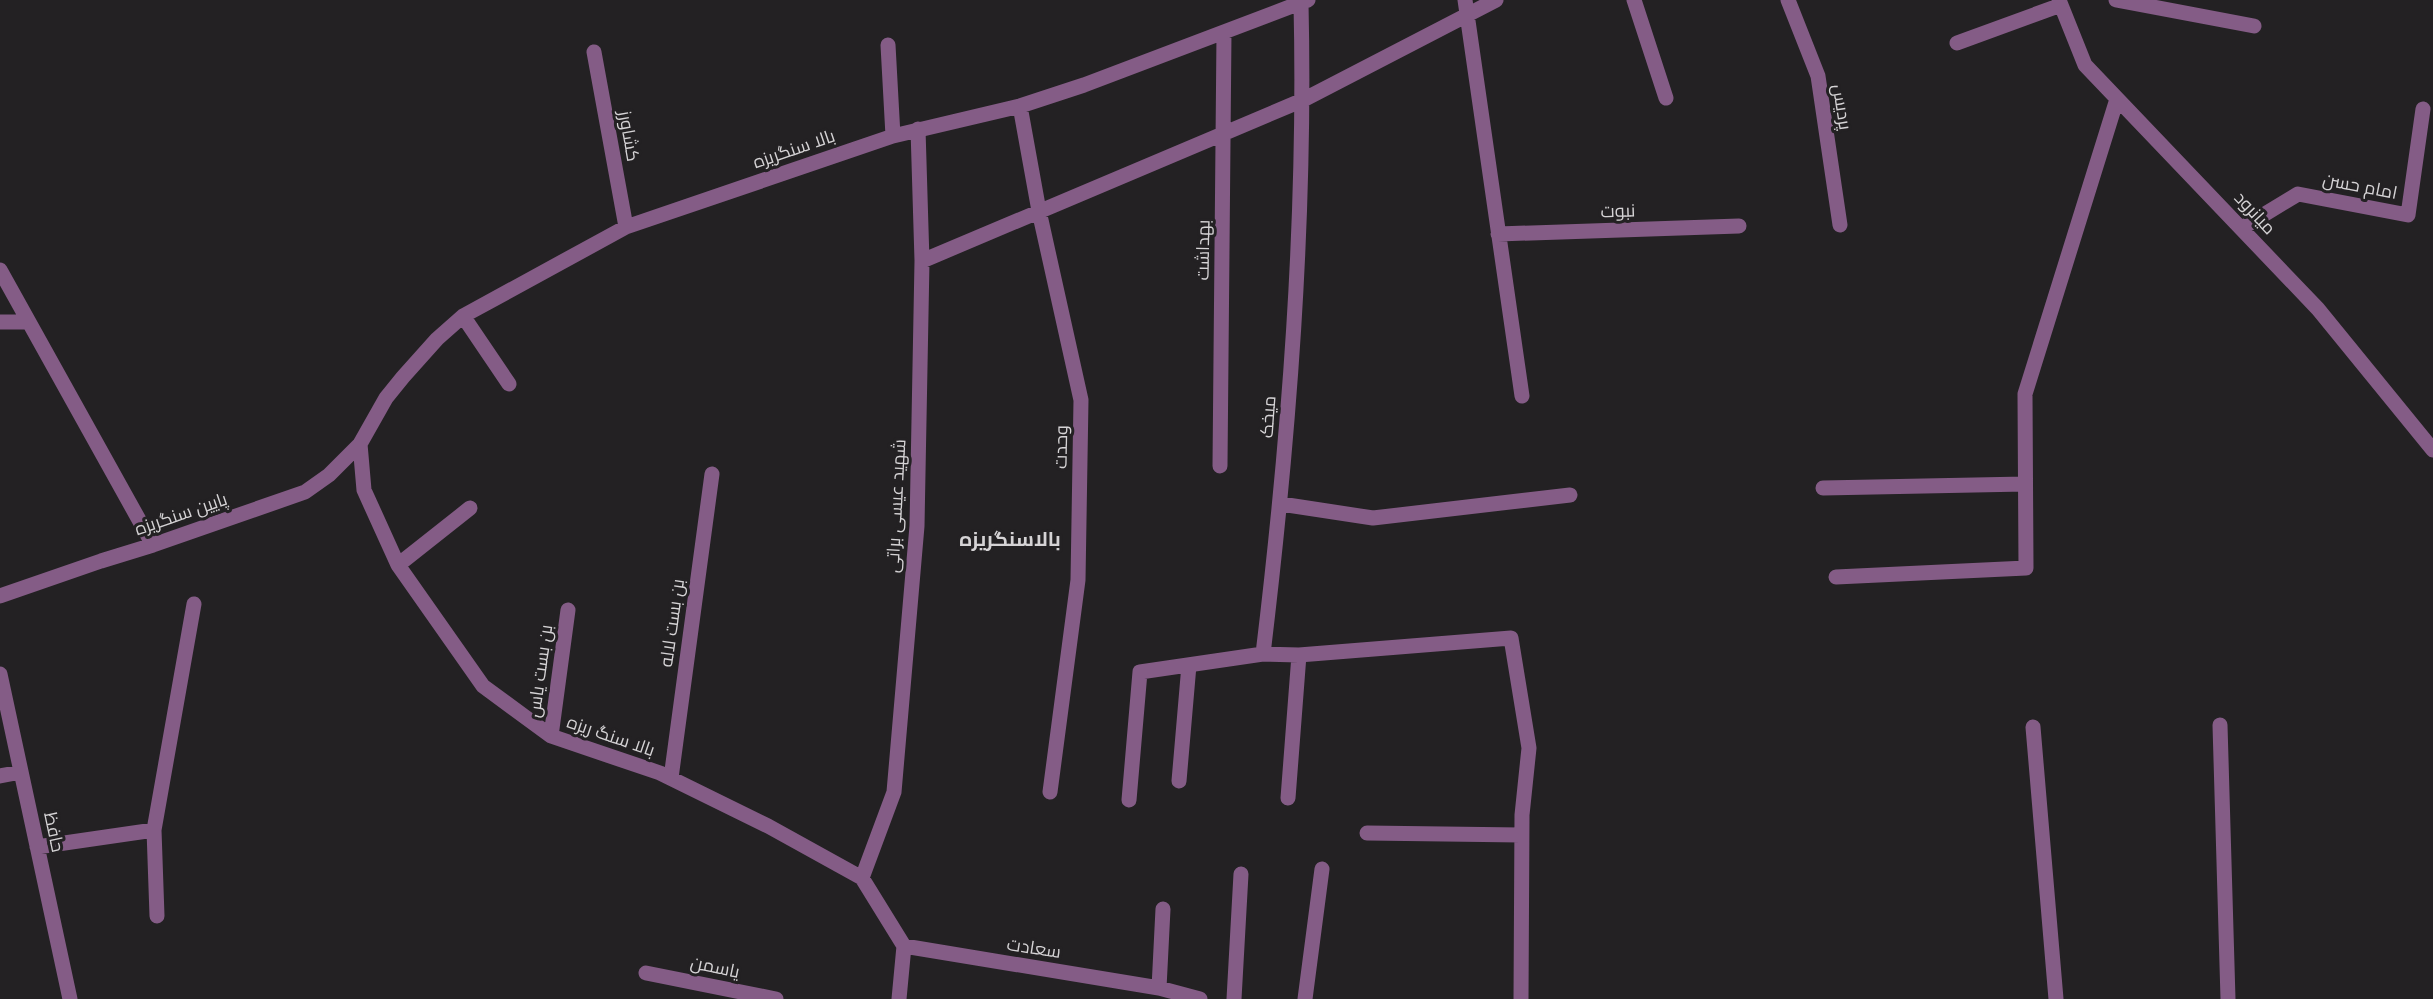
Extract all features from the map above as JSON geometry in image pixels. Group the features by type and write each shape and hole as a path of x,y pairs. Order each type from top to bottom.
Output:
{"street":[{"path":"922,261 1303,99 1466,7 1496,0"},
{"path":"1634,0 1666,98"},
{"name":"پردیس","path":"1788,0 1818,76 1840,225"},
{"path":"2116,0 2254,26"},
{"name":"بالا سنگریزه","path":"360,444 386,398 437,339 462,316 626,227 893,136 1020,106 1084,85 1304,2"},
{"name":"میخک","path":"1263,654 1281,504 1296,297 1304,2"},
{"path":"1957,43 2060,3"},
{"name":"میانرود","path":"2060,3 2085,65 2318,309 2428,437 2433,450"},
{"path":"1466,7 1522,396"},
{"name":"بهداشت","path":"1220,466 1224,33"},
{"path":"888,45 893,136"},
{"name":"کشاورز","path":"594,52 626,227"},
{"path":"1836,577 2026,568 2025,394 2117,99"},
{"name":"وحدت","path":"1020,106 1039,211 1081,400 1078,580 1050,792"},
{"name":"امام حسن","path":"2242,228 2298,194 2408,215 2423,109"},
{"name":"شهید عیسی براتی","path":"862,879 894,792 916,526 922,261 918,129"},
{"name":"نبوت","path":"1498,234 1739,226"},
{"path":"0,270 153,546"},
{"path":"462,316 509,384"},
{"path":"0,322 29,321"},
{"name":"بالا سنگ ریزه","path":"360,444 364,490 398,565 483,686 551,736 670,778 768,826 862,879 904,946"},
{"name":"پایین سنگریزه","path":"0,596 101,561 153,546 305,492 329,475 360,444"},
{"name":"بن بست لاله","path":"670,778 712,474"},
{"path":"1823,488 2025,484"},
{"path":"1281,504 1373,518 1570,495"},
{"path":"398,565 470,508"},
{"path":"157,916 154,831 194,604"},
{"name":"بن بست یاس","path":"551,736 568,610"},
{"path":"1129,800 1140,672 1263,654 1299,656 1511,638 1530,748 1521,835 1521,999"},
{"path":"1288,798 1299,656"},
{"path":"1179,781 1189,665"},
{"name":"حافظ","path":"0,674 70,999"},
{"path":"2220,725 2228,999"},
{"path":"2033,727 2056,999"},
{"path":"0,776 21,772"},
{"path":"38,847 154,831"},
{"path":"1367,833 1521,835"},
{"path":"1305,999 1322,868"},
{"path":"1234,999 1241,874"},
{"path":"1159,988 1163,909"},
{"path":"900,999 904,946"},
{"name":"سعادت","path":"904,946 1159,988 1200,999"},
{"name":"یاسمن","path":"646,973 776,999"}],"district":[{"name":"بالاسنگریزه","path":"1010,539"}]}
